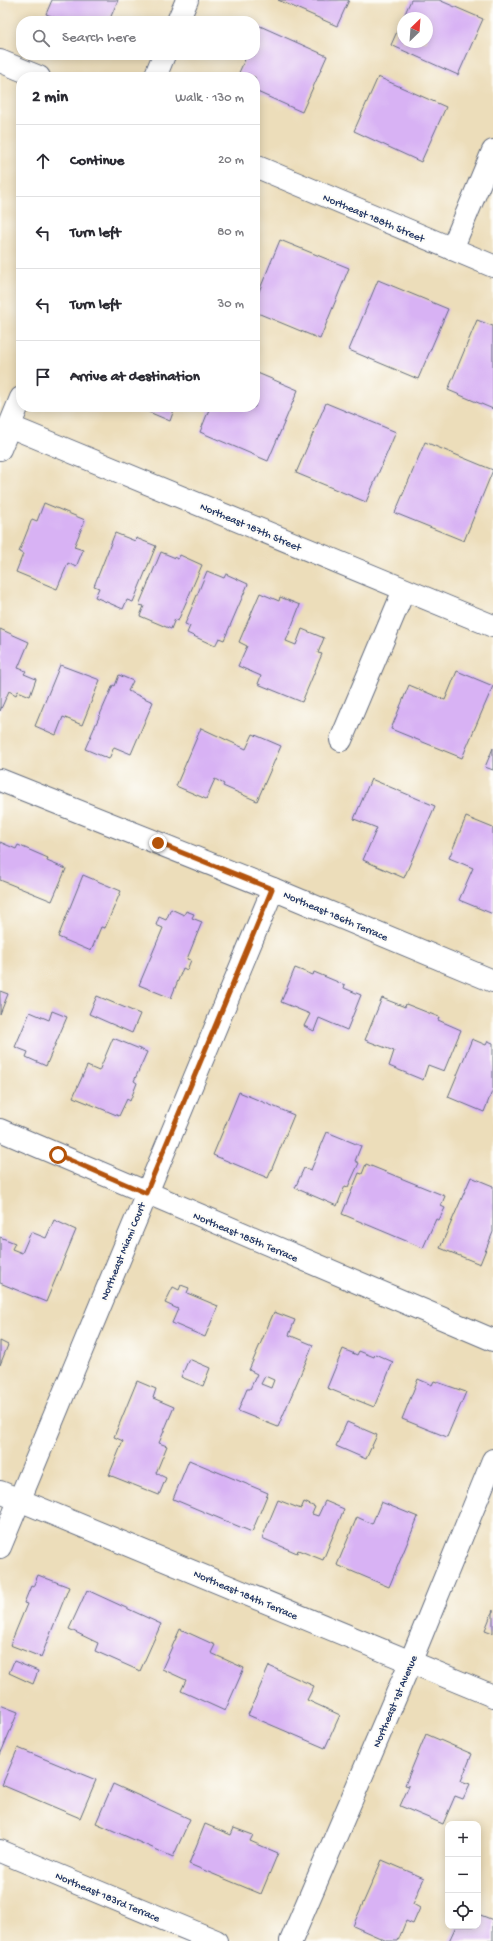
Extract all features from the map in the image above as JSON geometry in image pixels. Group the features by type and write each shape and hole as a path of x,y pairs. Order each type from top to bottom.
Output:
{"street":[{"path":"180,16 187,0"},
{"path":"157,72 162,60"},
{"path":"0,61 27,72"},
{"path":"452,249 493,151"},
{"name":"Northeast 188th Street","path":"260,168 493,266"},
{"path":"0,449 16,410"},
{"name":"Northeast 187th Street","path":"9,426 493,626"},
{"path":"341,740 404,590"},
{"name":"Northeast 186th Terrace","path":"0,780 272,889 493,981"},
{"name":"Northeast Miami Court","path":"0,1547 10,1496 146,1193 272,889"},
{"name":"Northeast 185th Terrace","path":"0,1130 493,1340"},
{"name":"Northeast 1st Avenue","path":"290,1941 410,1662 493,1460"},
{"name":"Northeast 184th Terrace","path":"10,1496 493,1696"},
{"name":"Northeast 183rd Terrace","path":"0,1851 216,1941"}],"building":[{"path":"52,0 118,0 111,16 51,16 46,14"},
{"path":"278,0 349,0 337,26"},
{"path":"411,0 439,0 483,19 458,75 398,48 433,48 433,12 406,12"},
{"path":"260,26 327,56 302,112 260,93 260,72 239,72 245,60 260,60"},
{"path":"397,32 397,48 391,45"},
{"path":"378,77 446,107 421,162 354,131"},
{"path":"280,240 349,268 320,339 260,314 260,289"},
{"path":"378,280 448,309 418,379 349,350"},
{"path":"477,320 493,326 493,409 448,390"},
{"path":"260,374 298,390 268,461 200,432 208,412 260,412"},
{"path":"326,403 396,432 366,502 296,473"},
{"path":"149,412 173,412 170,421"},
{"path":"425,442 493,470 464,541 395,513"},
{"path":"44,503 85,520 74,547 83,550 76,567 68,563 57,589 16,572 23,554 19,552 32,519 37,521"},
{"path":"115,533 135,541 136,538 156,546 133,602 127,600 123,609 95,597 99,588 94,586"},
{"path":"161,552 178,559 180,555 202,565 178,621 175,619 171,629 140,616 144,606 139,605"},
{"path":"207,571 224,578 226,574 248,584 224,640 219,638 215,646 187,633 190,626 185,624"},
{"path":"260,593 279,601 280,597 300,605 286,641 296,645 302,629 324,638 318,653 322,654 302,702 258,684 261,676 238,666 247,646 239,642"},
{"path":"0,629 29,642 18,668 26,671 24,674 36,679 30,696 18,691 16,695 9,691 0,711"},
{"path":"60,665 100,680 82,725 63,717 56,735 35,726"},
{"path":"457,671 493,686 462,758 391,729 409,685 445,700"},
{"path":"119,675 133,681 128,691 153,702 131,754 114,747 109,759 85,749 113,685 115,686"},
{"path":"201,728 246,749 253,734 281,746 257,801 223,786 224,784 215,779 206,799 176,786"},
{"path":"493,748 493,770 485,767"},
{"path":"371,779 435,806 404,878 363,860 377,828 354,819"},
{"path":"466,817 493,828 493,914 459,900 473,868 449,858"},
{"path":"0,842 16,849 18,845 48,858 47,861 66,869 52,901 0,880"},
{"path":"83,875 121,891 105,928 101,927 91,951 58,937"},
{"path":"171,909 184,915 186,911 194,914 192,918 202,922 187,959 191,960 187,970 183,968 171,998 139,985 163,928 156,925 159,917 166,920"},
{"path":"295,968 313,975 314,972 345,985 344,988 361,995 347,1030 319,1018 314,1031 304,1026 310,1014 281,1002"},
{"path":"0,991 8,994 0,1014"},
{"path":"97,996 140,1014 132,1033 89,1014"},
{"path":"382,998 405,1007 406,1004 439,1017 438,1020 461,1030 444,1071 428,1065 423,1080 389,1066 394,1051 365,1040"},
{"path":"52,1011 67,1017 46,1066 26,1057 28,1052 15,1047 30,1012 49,1020"},
{"path":"113,1038 147,1052 134,1081 137,1083 130,1101 127,1099 119,1116 73,1097 87,1066 99,1071"},
{"path":"472,1039 486,1045 488,1041 493,1043 493,1089 484,1112 448,1097"},
{"path":"239,1092 294,1115 268,1178 213,1155"},
{"path":"327,1132 361,1146 355,1161 359,1163 348,1187 345,1186 337,1206 295,1188 304,1168 311,1170"},
{"path":"366,1164 445,1196 441,1206 445,1208 439,1220 436,1219 423,1248 342,1214 359,1173 362,1174"},
{"path":"471,1177 493,1186 493,1232 480,1264 440,1248"},
{"path":"54,1220 76,1230 46,1302 0,1283 0,1237 15,1243 12,1249 22,1253 31,1232 46,1238"},
{"path":"181,1285 189,1288 187,1293 218,1306 205,1337 172,1323 178,1309 165,1303 173,1287 179,1290"},
{"path":"274,1312 295,1320 289,1335 313,1345 278,1427 238,1411 247,1389 250,1389 257,1374 249,1370","holes":["265,1376 274,1380 271,1388 261,1384"]},
{"path":"0,1341 8,1345 0,1365"},
{"path":"343,1349 357,1355 359,1351 374,1357 375,1354 393,1362 374,1407 327,1388"},
{"path":"189,1359 210,1368 203,1386 181,1377"},
{"path":"418,1379 432,1385 434,1381 466,1392 447,1437 402,1419"},
{"path":"137,1381 156,1389 153,1398 174,1407 159,1443 167,1446 156,1473 166,1478 159,1495 109,1475 123,1441 114,1437"},
{"path":"347,1422 377,1435 366,1459 336,1446"},
{"path":"189,1460 268,1493 252,1532 173,1499"},
{"path":"278,1500 301,1509 304,1502 315,1507 312,1514 318,1516 325,1501 344,1509 323,1560 298,1550 297,1553 262,1538"},
{"path":"381,1502 418,1517 389,1587 337,1565 357,1517 372,1524"},
{"path":"38,1575 69,1587 41,1657 10,1645 27,1604 24,1603 31,1586 33,1587"},
{"path":"87,1590 161,1624 140,1671 95,1651 98,1643 69,1629"},
{"path":"493,1610 493,1633 485,1630"},
{"path":"180,1629 215,1645 211,1653 244,1668 225,1711 181,1691 186,1680 162,1669"},
{"path":"14,1661 38,1671 33,1684 9,1673"},
{"path":"269,1666 314,1686 307,1700 340,1715 325,1748 248,1715"},
{"path":"0,1705 18,1712 0,1755"},
{"path":"426,1734 472,1754 461,1781 470,1784 463,1799 455,1796 443,1824 400,1806 409,1786 405,1785"},
{"path":"18,1748 96,1780 80,1818 2,1785"},
{"path":"113,1784 190,1819 173,1857 96,1823"},
{"path":"205,1824 231,1835 234,1828 253,1835 250,1841 278,1853 261,1894 189,1864"},
{"path":"382,1860 424,1878 413,1904 420,1908 413,1924 406,1921 398,1941 387,1941 353,1926"},
{"path":"481,1915 493,1920 493,1941 449,1941 455,1929 481,1929"}],"route":[{"path":"58,1155 146,1193 272,889 158,843"}]}
